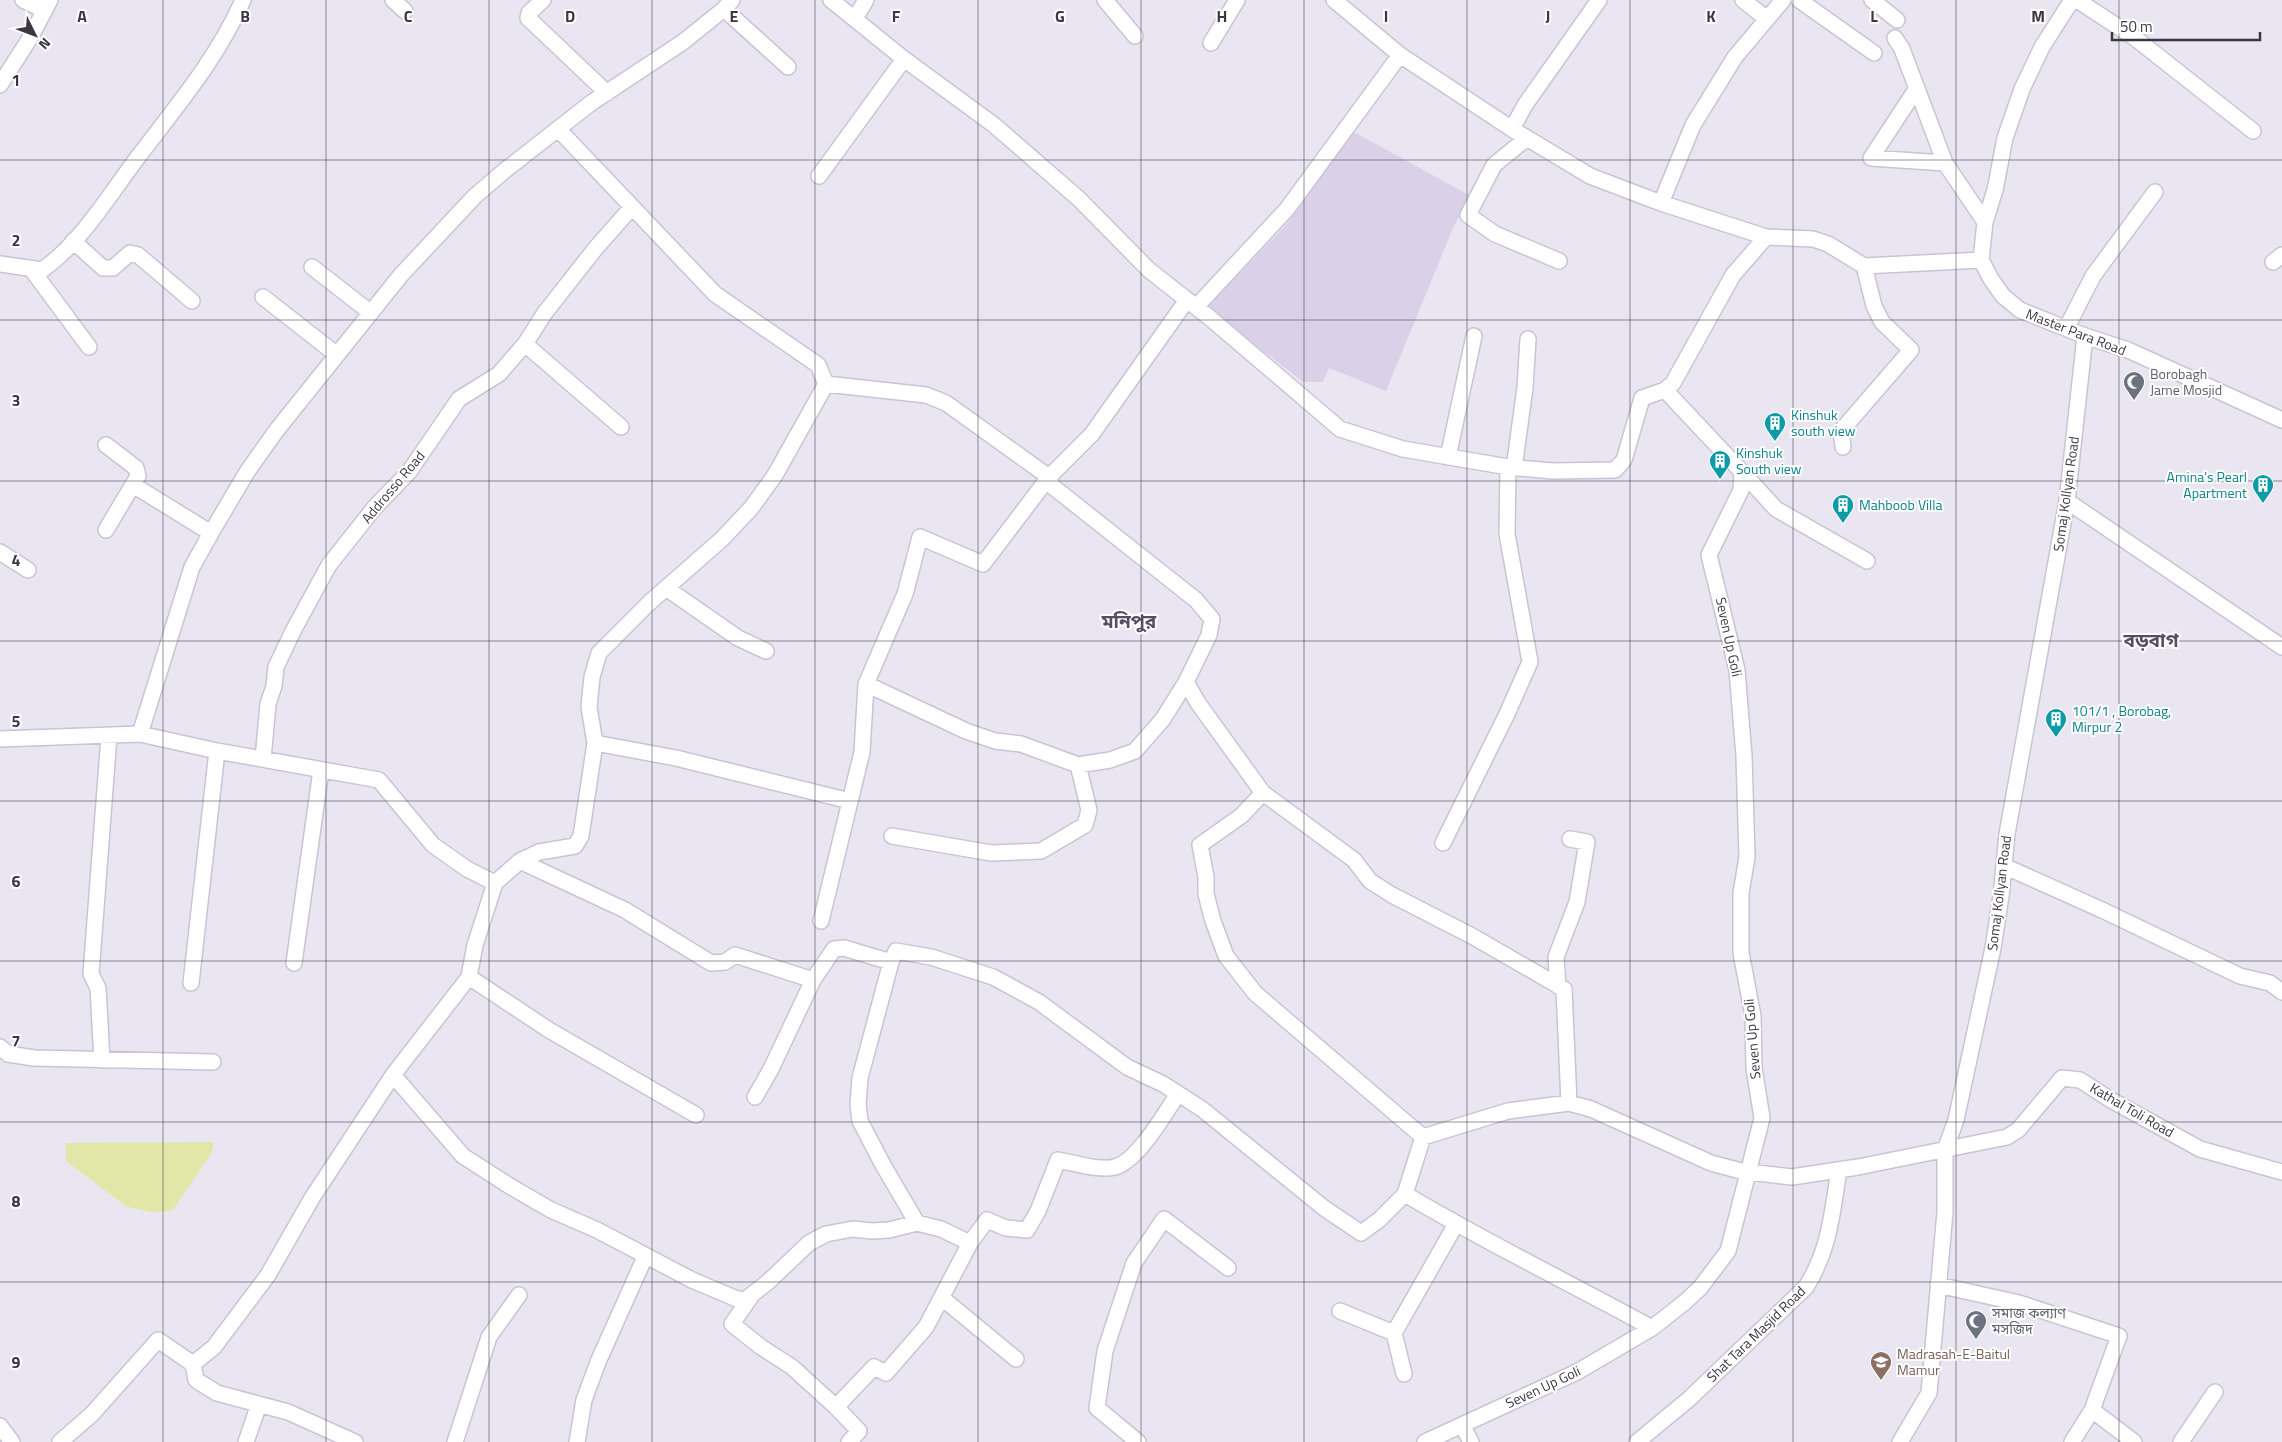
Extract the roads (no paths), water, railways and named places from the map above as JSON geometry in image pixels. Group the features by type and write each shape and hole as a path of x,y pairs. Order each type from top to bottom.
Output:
{"street":[{"path":"0,85 47,5 23,0"},
{"path":"0,264 42,270 55,261 104,203 215,53 231,27 243,0"},
{"path":"393,0 405,11"},
{"path":"543,0 529,13 528,18 607,93"},
{"path":"831,0 904,59 994,126 1079,199 1149,270 1340,429 1403,449 1511,468 1553,471 1616,470 1624,460 1642,398 1665,390 1673,383 1733,275 1766,236"},
{"path":"855,18 866,0"},
{"path":"1105,0 1135,36"},
{"path":"1211,43 1237,0"},
{"path":"1334,0 1400,55 1512,129 1590,176 1661,203 1766,236 1813,239 1828,244 1864,266 1981,260 1985,222 1995,190 2005,138 2022,89 2042,47 2072,0"},
{"path":"1512,129 1525,105 1599,0"},
{"path":"1743,0 1767,19"},
{"path":"1661,203 1693,126 1735,57 1783,0"},
{"path":"1798,0 1874,53"},
{"path":"1872,0 1897,20"},
{"path":"2077,0 2135,38 2253,131"},
{"path":"140,734 192,567 247,472 276,431 408,268 475,196 558,129 607,93 683,42 728,5 788,68"},
{"path":"1895,38 1902,49 1945,163 1985,222"},
{"path":"821,921 862,752 866,684 905,594 920,537 983,564 1049,477 1092,434 1192,304 1287,209 1400,55"},
{"path":"820,176 904,59"},
{"path":"1917,88 1871,158 1945,163"},
{"path":"558,129 714,294 818,365 826,384"},
{"path":"1527,138 1494,165 1468,215 1495,234 1559,261"},
{"path":"2066,327 2092,276 2154,192"},
{"name":"Addrosso Road","path":"263,760 268,704 274,686 276,667 293,631 329,565 375,507 409,472 460,399 499,374 526,344 544,314 595,249 632,207"},
{"path":"73,241 103,268 113,268 130,253 138,255 192,301"},
{"name":"Master Para Road","path":"1981,260 1991,279 2011,304 2020,310 2085,336 2128,350 2282,420"},
{"path":"1843,447 1841,431 1911,350 1882,322 1874,306 1864,266"},
{"path":"312,267 371,313"},
{"path":"32,270 89,346"},
{"path":"263,297 338,355"},
{"path":"1448,457 1474,336"},
{"name":"Somaj Kollyan Road","path":"1900,1442 1929,1393 1944,1212 1945,1150 1956,1120 1993,948 2008,824 2067,502 2085,336"},
{"path":"1443,843 1506,716 1530,662 1507,534 1511,468 1525,388 1528,339"},
{"path":"526,344 621,427"},
{"path":"826,384 926,395 946,403 1049,477 1052,486 1196,600 1212,619 1210,634 1186,682 1163,718 1135,751 1110,760 1078,765 1021,744 995,741 966,731 866,684"},
{"path":"193,1364 214,1347 268,1275 312,1198 394,1075 469,977 475,945 495,882 520,861 539,852 575,846 581,836 595,743 589,708 592,677 599,653 666,588 722,539 752,508 775,475 826,384"},
{"path":"1665,390 1776,509 1867,561"},
{"path":"106,445 136,468 138,476 106,530"},
{"name":"Seven Up Goli","path":"1426,1442 1578,1372 1652,1328 1700,1288 1728,1251 1762,1118 1754,1068 1753,1016 1741,953 1741,893 1746,857 1743,747 1737,670 1709,555 1741,490 1742,472"},
{"path":"134,485 211,533"},
{"path":"2067,502 2282,647"},
{"path":"0,552 28,570"},
{"path":"666,588 738,638 766,651"},
{"path":"1186,682 1198,703 1263,792 1354,860 1370,881 1472,936 1564,989 1569,1103"},
{"path":"0,739 140,734 263,760 379,780 433,845 468,869 495,882"},
{"path":"102,1060 98,988 91,974 109,736"},
{"path":"595,743 676,758 850,800"},
{"path":"191,983 217,751"},
{"path":"892,836 990,853 1041,851 1085,825 1090,810 1078,765"},
{"path":"294,963 321,770"},
{"path":"1263,792 1241,816 1200,845 1206,877 1206,894 1213,921 1226,956 1256,993 1270,1006 1423,1137"},
{"path":"1558,986 1556,957 1578,902 1587,842 1570,839"},
{"path":"520,861 625,910 712,963 725,962 735,955 813,980"},
{"path":"2004,866 2240,976 2270,983 2282,992"},
{"path":"755,1096 771,1069 813,980 834,949 844,948 891,962"},
{"path":"917,1223 860,1121 858,1104 860,1078 891,962 896,951 931,957 993,977 1039,1002 1127,1067 1202,1109 1324,1208 1361,1233 1379,1220 1405,1194 1423,1137"},
{"path":"469,977 549,1030 696,1115"},
{"path":"0,1047 8,1054 34,1058 213,1062"},
{"path":"394,1075 462,1156 544,1206 597,1230 645,1257 737,1299 745,1300 752,1295 809,1243 826,1234 853,1229 872,1232 890,1230 917,1223 941,1228 970,1243"},
{"name":"Kathal Toli Road","path":"1945,1150 2007,1137 2018,1130 2062,1078 2080,1080 2111,1100 2200,1149 2282,1172"},
{"path":"836,1407 874,1367 886,1373 926,1327 970,1243 987,1220 1006,1228 1027,1230 1038,1211 1058,1160 1099,1167 1116,1167 1134,1155 1178,1094"},
{"path":"1423,1137 1508,1112 1569,1103 1600,1112 1710,1163 1749,1173 1792,1177 1945,1150"},
{"name":"Shat Tara Masjid Road","path":"1637,1442 1689,1398 1806,1286 1818,1267 1827,1245 1839,1170"},
{"path":"1405,1194 1456,1224 1652,1328"},
{"path":"1138,1442 1097,1408 1105,1351 1134,1262 1164,1219 1228,1268"},
{"path":"1404,1374 1394,1333 1456,1224"},
{"path":"577,1442 584,1400 598,1362 645,1257"},
{"path":"1938,1285 2018,1303 2119,1336 2092,1410 2072,1442"},
{"path":"455,1442 489,1337 519,1295"},
{"path":"752,1295 732,1324 792,1368 836,1407 859,1431 850,1442"},
{"path":"942,1298 1016,1359"},
{"path":"1340,1312 1394,1333"},
{"path":"60,1442 92,1414 158,1340 193,1364 196,1380 218,1393 288,1412 355,1442"},
{"path":"2181,1442 2215,1392"},
{"path":"246,1442 259,1404"},
{"path":"2092,1410 2134,1442"},
{"path":"1462,1425 1471,1442"},
{"path":"0,1426 12,1442"}],"place":[{"name":"Borobagh Jame Mosjid","path":"2134,401"},
{"name":"Kinshuk south view","path":"1775,442"},
{"name":"Kinshuk South view","path":"1720,480"},
{"name":"Amina's Pearl Apartment","path":"2263,504"},
{"name":"Mahboob Villa","path":"1843,524"},
{"name":"101/1 , Borobag, Mirpur 2","path":"2056,738"},
{"name":"সমাজ কল্যাণ মসজিদ","path":"1976,1340"},
{"name":"Madrasah-E-Baitul Mamur","path":"1881,1381"}],"district":[{"name":"মনিপুর","path":"1129,621"},
{"name":"বড়বাগ","path":"2151,640"}]}
